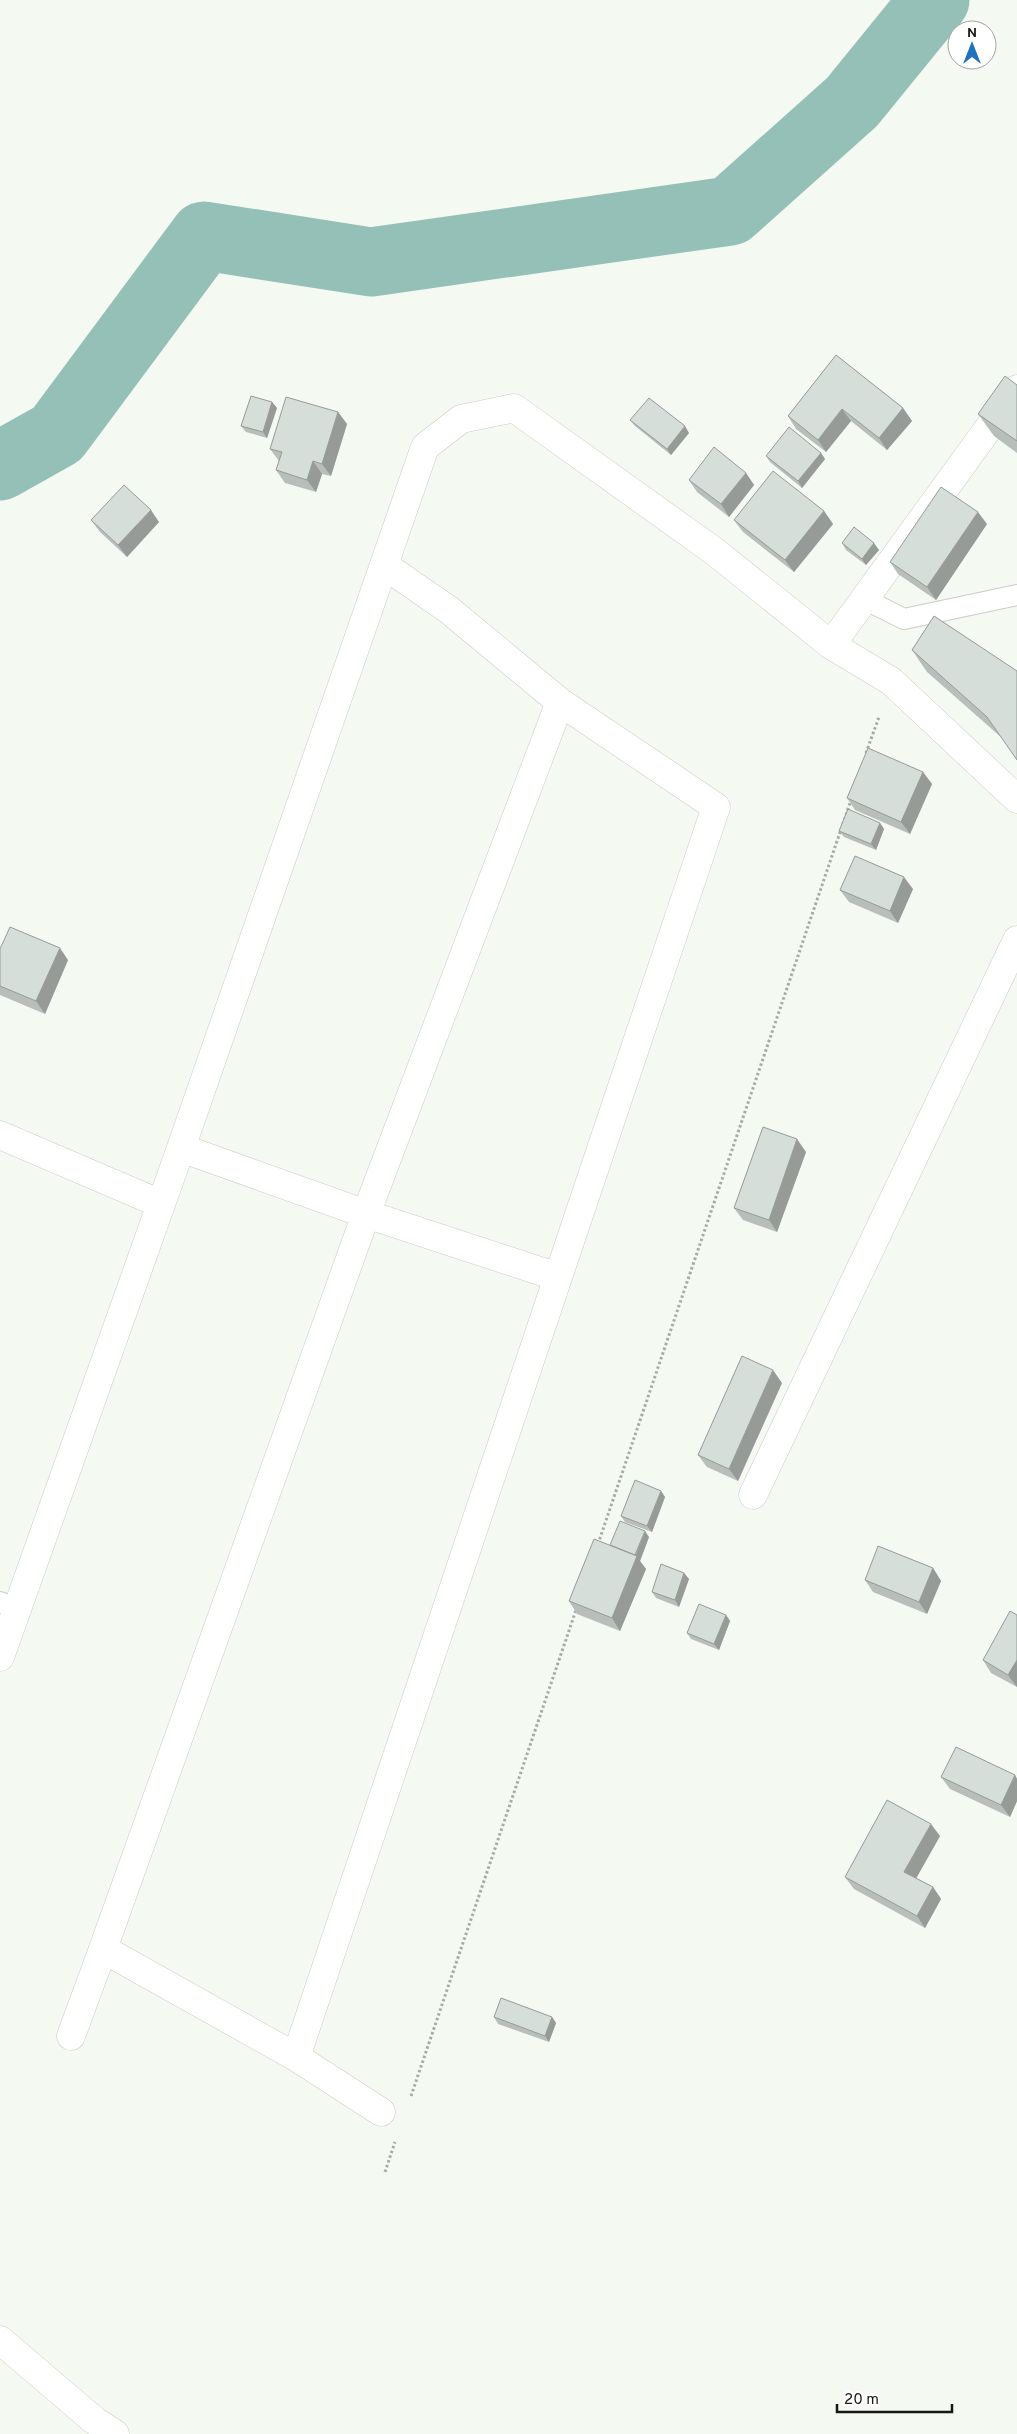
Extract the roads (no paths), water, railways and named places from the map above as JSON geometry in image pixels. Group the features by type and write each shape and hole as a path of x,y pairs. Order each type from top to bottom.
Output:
{"street":[{"path":"831,645 1017,389"},
{"path":"0,1657 9,1605 161,1204 425,447 461,419 514,408 714,551 831,645 891,681 1017,798"},
{"path":"296,2057 716,807 560,702 449,610 384,566"},
{"path":"71,2036 366,1214 560,702"},
{"path":"753,1495 1017,940"},
{"path":"0,1135 161,1204"},
{"path":"181,1148 366,1214 558,1277"},
{"path":"103,1948 296,2057 381,2112"},
{"path":"0,2340 95,2421 115,2434"}],"lane":[{"path":"864,599 904,619 1017,594"}],"waterway":[{"path":"0,466 57,434 204,236 371,262 730,211 852,102 935,0"}]}
